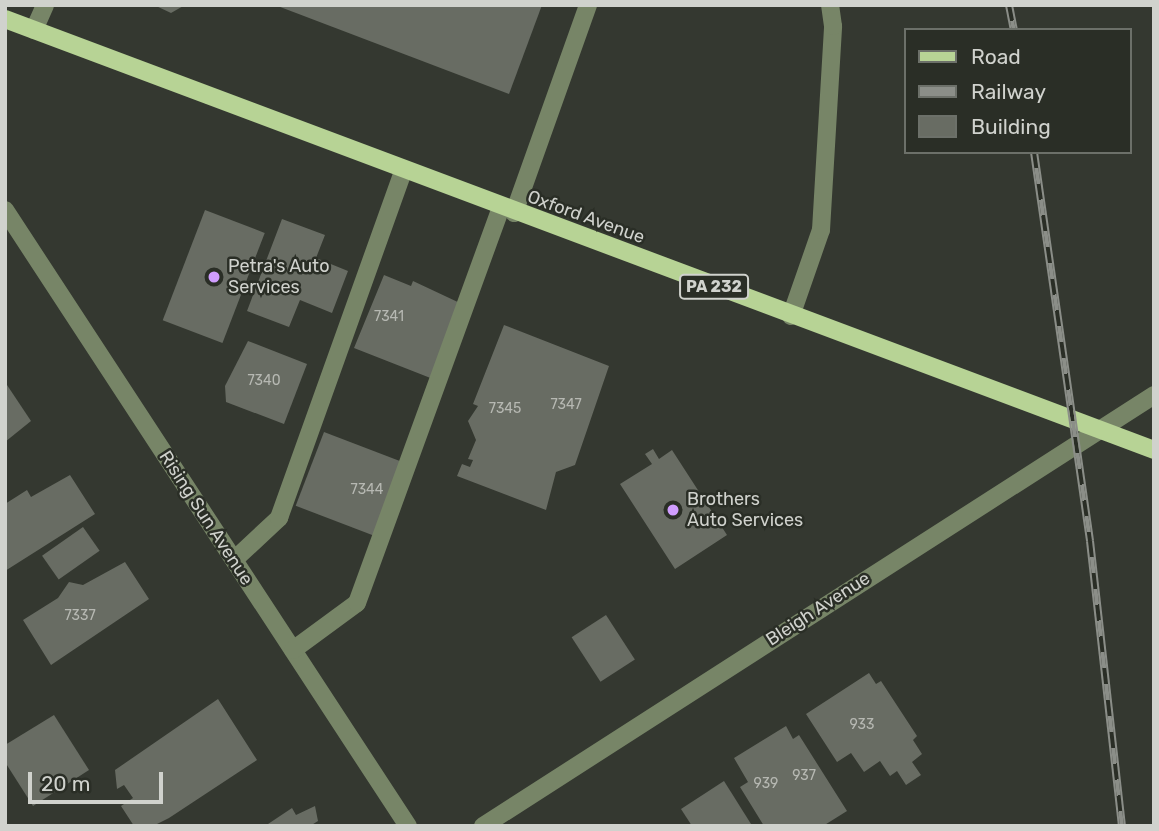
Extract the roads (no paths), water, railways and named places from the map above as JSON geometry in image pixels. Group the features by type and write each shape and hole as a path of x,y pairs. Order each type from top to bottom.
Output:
{"main road":[{"name":"Oxford Avenue","path":"5,19 507,211 1154,450"}],"street":[{"path":"34,30 45,5"},
{"path":"293,650 356,604 588,5"},
{"path":"791,316 821,230 833,26 830,5"},
{"path":"234,560 279,518 403,171"},
{"name":"Rising Sun Avenue","path":"5,210 408,826"},
{"name":"Bleigh Avenue","path":"483,826 1150,397"}],"railway":[{"path":"1009,5 1014,28"},
{"path":"1034,154 1090,541 1122,826"}],"place":[{"name":"Petra's Auto Services","path":"214,277"},
{"name":"Brothers Auto Services","path":"673,510"}]}
